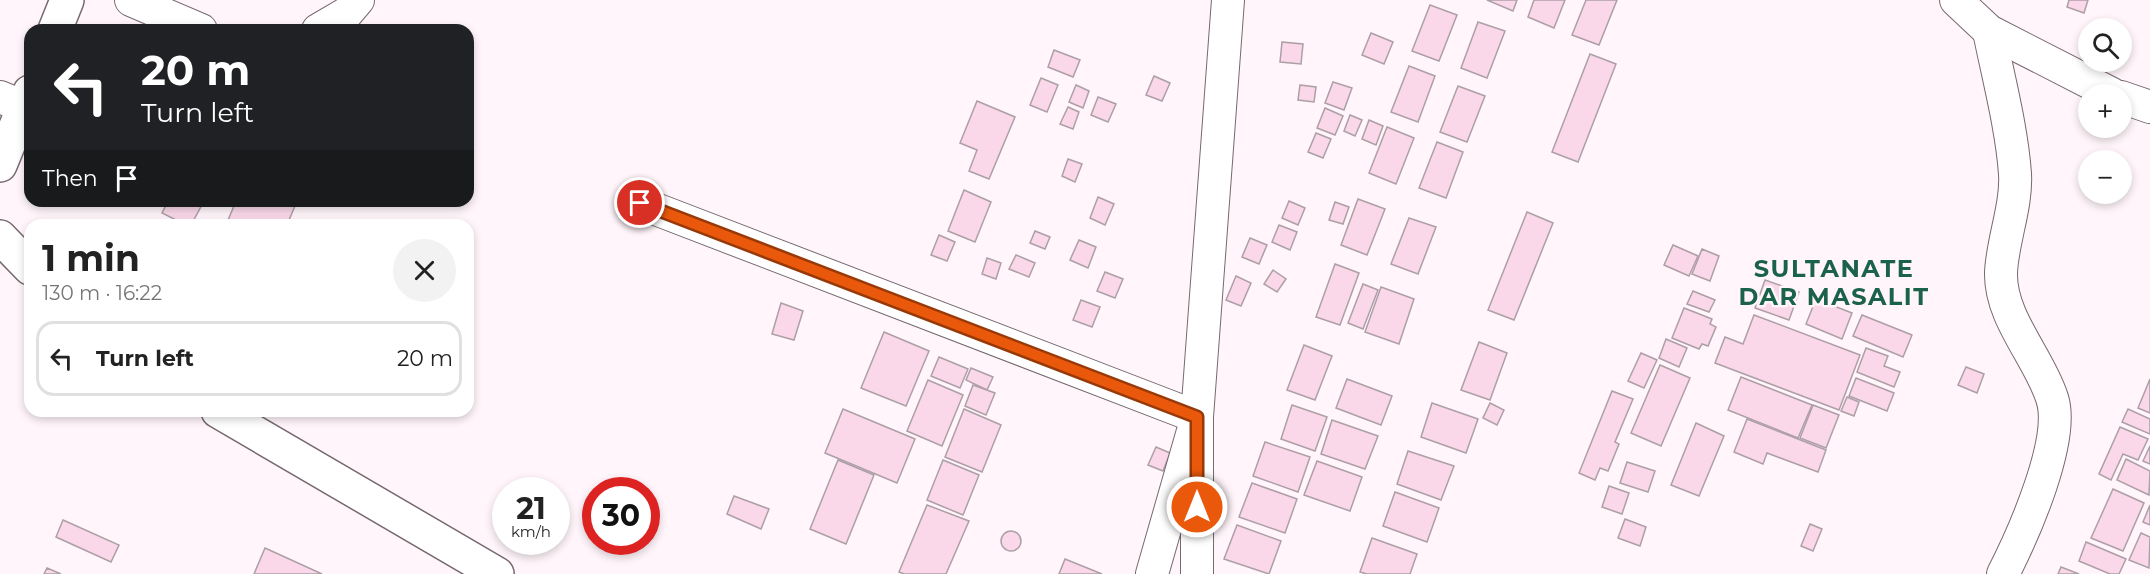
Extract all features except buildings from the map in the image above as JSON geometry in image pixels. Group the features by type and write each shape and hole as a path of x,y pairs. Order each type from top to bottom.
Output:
{"main road":[{"path":"57,24 67,0"},
{"path":"0,165 18,99"},
{"path":"0,237 24,262"},
{"path":"228,417 497,574"}],"street":[{"path":"131,0 187,24"},
{"path":"329,24 347,14 358,0"},
{"path":"1197,574 1197,417 1228,0"},
{"path":"1956,0 1989,31 2092,84"},
{"path":"1989,31 2015,176 2011,220 2001,273 2006,305 2053,398 2055,426 2047,464 2022,537 2003,574"},
{"path":"2132,101 2150,107"},
{"path":"640,203 1197,417"},
{"path":"1152,574 1197,417"}],"district":[{"name":"SULTANATE DAR MASALIT","path":"1834,282"}],"route":[{"path":"640,203 1197,417 1197,507"}]}
